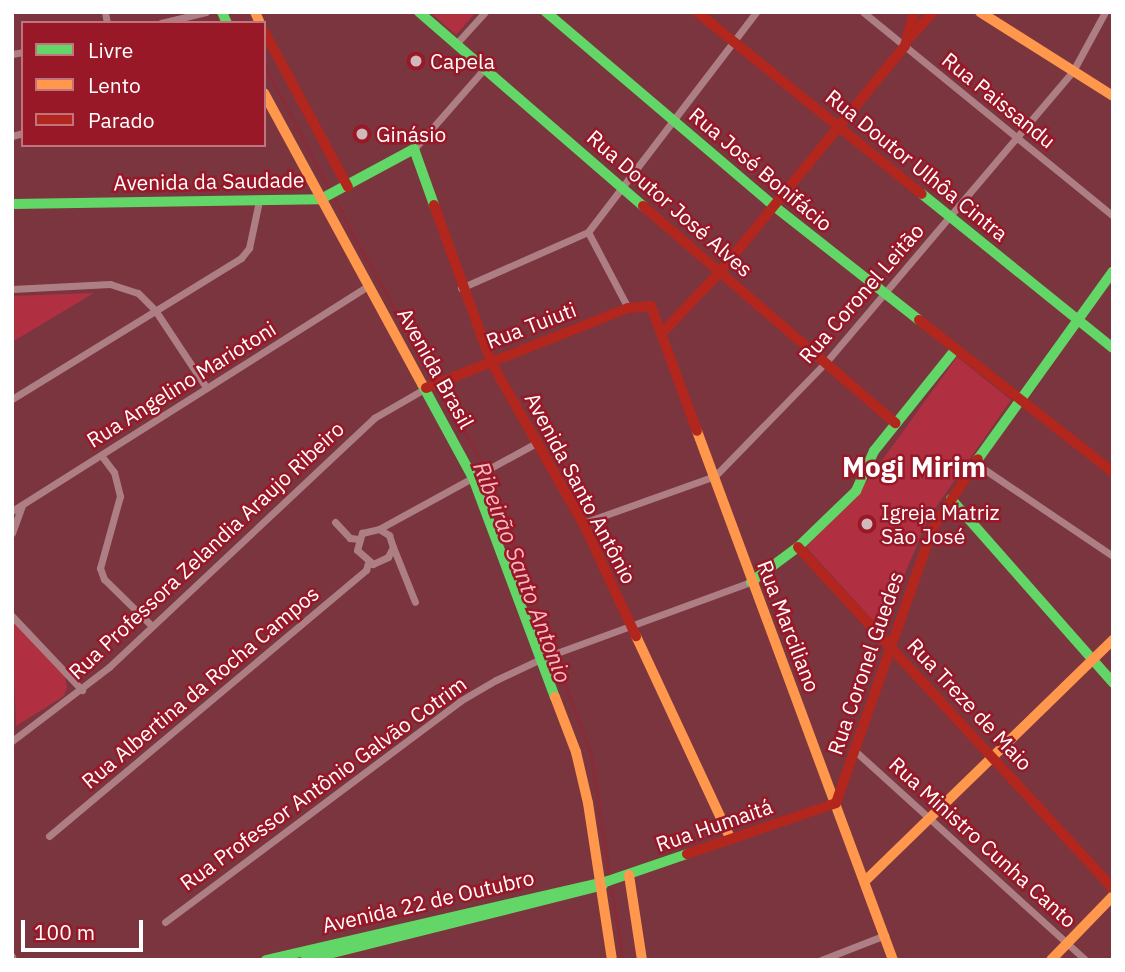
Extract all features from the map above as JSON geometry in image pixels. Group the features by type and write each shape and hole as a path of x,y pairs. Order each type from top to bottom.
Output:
{"street":[{"path":"168,21 206,12"},
{"name":"Rua Doutor José Alves","path":"419,12 622,184 719,273 827,361 895,423"},
{"path":"456,44 485,12"},
{"name":"Rua José Bonifácio","path":"546,12 774,206 1113,472"},
{"name":"Rua Doutor Ulhôa Cintra","path":"697,12 1113,348"},
{"path":"461,289 589,232 622,184 674,122 756,12"},
{"name":"Rua Paissandu","path":"863,12 907,42 1016,137 1113,216"},
{"path":"907,42 914,12"},
{"path":"663,332 719,273 933,12"},
{"path":"981,12 1113,96"},
{"name":"Rua Coronel Leitão","path":"583,523 715,476 827,361 1073,71 1105,12"},
{"path":"266,35 344,189"},
{"name":"Avenida da Saudade","path":"12,204 259,201 325,197 414,149 484,69"},
{"name":"Avenida Brasil","path":"266,96 325,197 368,286 430,386 477,476 546,656 576,752 603,883 612,960"},
{"name":"Avenida Santo Antônio","path":"414,149 461,289 491,362 583,523 730,838"},
{"path":"12,399 241,258 249,248 259,201"},
{"path":"589,232 628,308"},
{"name":"Rua Coronel Guedes","path":"836,803 933,528 1018,399 1113,271"},
{"path":"12,289 110,284 138,293 155,310 206,387"},
{"name":"Rua Angelino Mariotoni","path":"12,511 368,286"},
{"name":"Rua Tuiuti","path":"430,386 628,308 651,306"},
{"name":"Rua Marciliano","path":"651,306 663,332 751,582 893,960"},
{"path":"751,582 798,547 856,491 874,451 955,350"},
{"name":"Rua Professora Zelandia Araujo Ribeiro","path":"12,741 82,690 348,440 397,402 430,386"},
{"path":"393,547 384,561 368,563 357,550 359,538 367,530 379,529 538,442"},
{"path":"101,455 114,472 120,496 100,568 113,589 151,625"},
{"path":"975,463 1113,556"},
{"path":"951,499 1113,683"},
{"path":"12,533 22,505"},
{"path":"335,522 350,538 359,538"},
{"path":"379,529 389,535 415,603"},
{"name":"Rua Treze de Maio","path":"798,547 1113,888"},
{"name":"Rua Albertina da Rocha Campos","path":"50,836 366,570 368,563"},
{"name":"Rua Professor Antônio Galvão Cotrim","path":"165,922 460,701 546,656 751,582"},
{"path":"12,616 82,690"},
{"path":"865,881 991,754 1113,640"},
{"name":"Rua Ministro Cunha Canto","path":"854,750 932,816 1086,960"},
{"name":"Rua Humaitá","path":"603,883 836,803"},
{"path":"625,876 642,960"},
{"name":"Avenida 22 de Outubro","path":"266,960 603,883"},
{"name":"Avenida 22 de Outubro","path":"305,960 603,883"},
{"path":"1051,960 1113,896"},
{"path":"821,960 884,935"}],"shaded area":[{"path":"430,12 476,12 456,35"},
{"path":"94,293 12,342 12,296"},
{"path":"957,357 1011,400 929,517 881,629 806,547 867,481"},
{"path":"12,620 65,677 67,687 64,696 16,726"}],"waterway":[{"name":"Ribeirão Santo Antonio","path":"238,12 242,21"},
{"name":"Ribeirão Santo Antonio","path":"266,68 358,243 487,471 591,753 610,877"},
{"name":"Ribeirão Santo Antonio","path":"611,883 623,960"}],"traffic: fast":[{"path":"222,12 226,21"},
{"path":"419,12 643,206"},
{"path":"546,12 774,206 919,320"},
{"path":"12,204 321,199 414,149 434,205"},
{"path":"922,194 1113,348"},
{"path":"978,459 1113,271"},
{"path":"751,582 798,547 856,491 874,451 955,350"},
{"path":"422,384 473,478 555,697"},
{"path":"951,499 1113,683"},
{"path":"266,960 608,881 687,854"},
{"path":"305,960 603,885"}],"traffic: slow":[{"path":"255,12 259,21"},
{"path":"980,12 1113,96"},
{"path":"266,97 422,384"},
{"path":"697,431 893,960"},
{"path":"636,636 730,838"},
{"path":"865,881 1113,640"},
{"path":"555,697 576,752 588,803 612,960"},
{"path":"629,875 642,960"},
{"path":"1051,960 1113,896"}],"traffic: jam":[{"path":"697,12 922,194"},
{"path":"663,332 719,273 905,46 914,12"},
{"path":"910,37 933,12"},
{"path":"266,35 348,187"},
{"path":"434,205 491,362 583,523 636,636"},
{"path":"643,206 895,423"},
{"path":"426,388 628,308 651,306 697,431"},
{"path":"919,320 1113,472"},
{"path":"687,854 836,803 933,528 978,459"},
{"path":"798,547 1113,888"}],"place":[{"name":"Capela","path":"416,61"},
{"name":"Ginásio","path":"362,134"},
{"name":"Igreja Matriz São José","path":"867,524"}],"district":[{"name":"Mogi Mirim","path":"914,467"}]}
